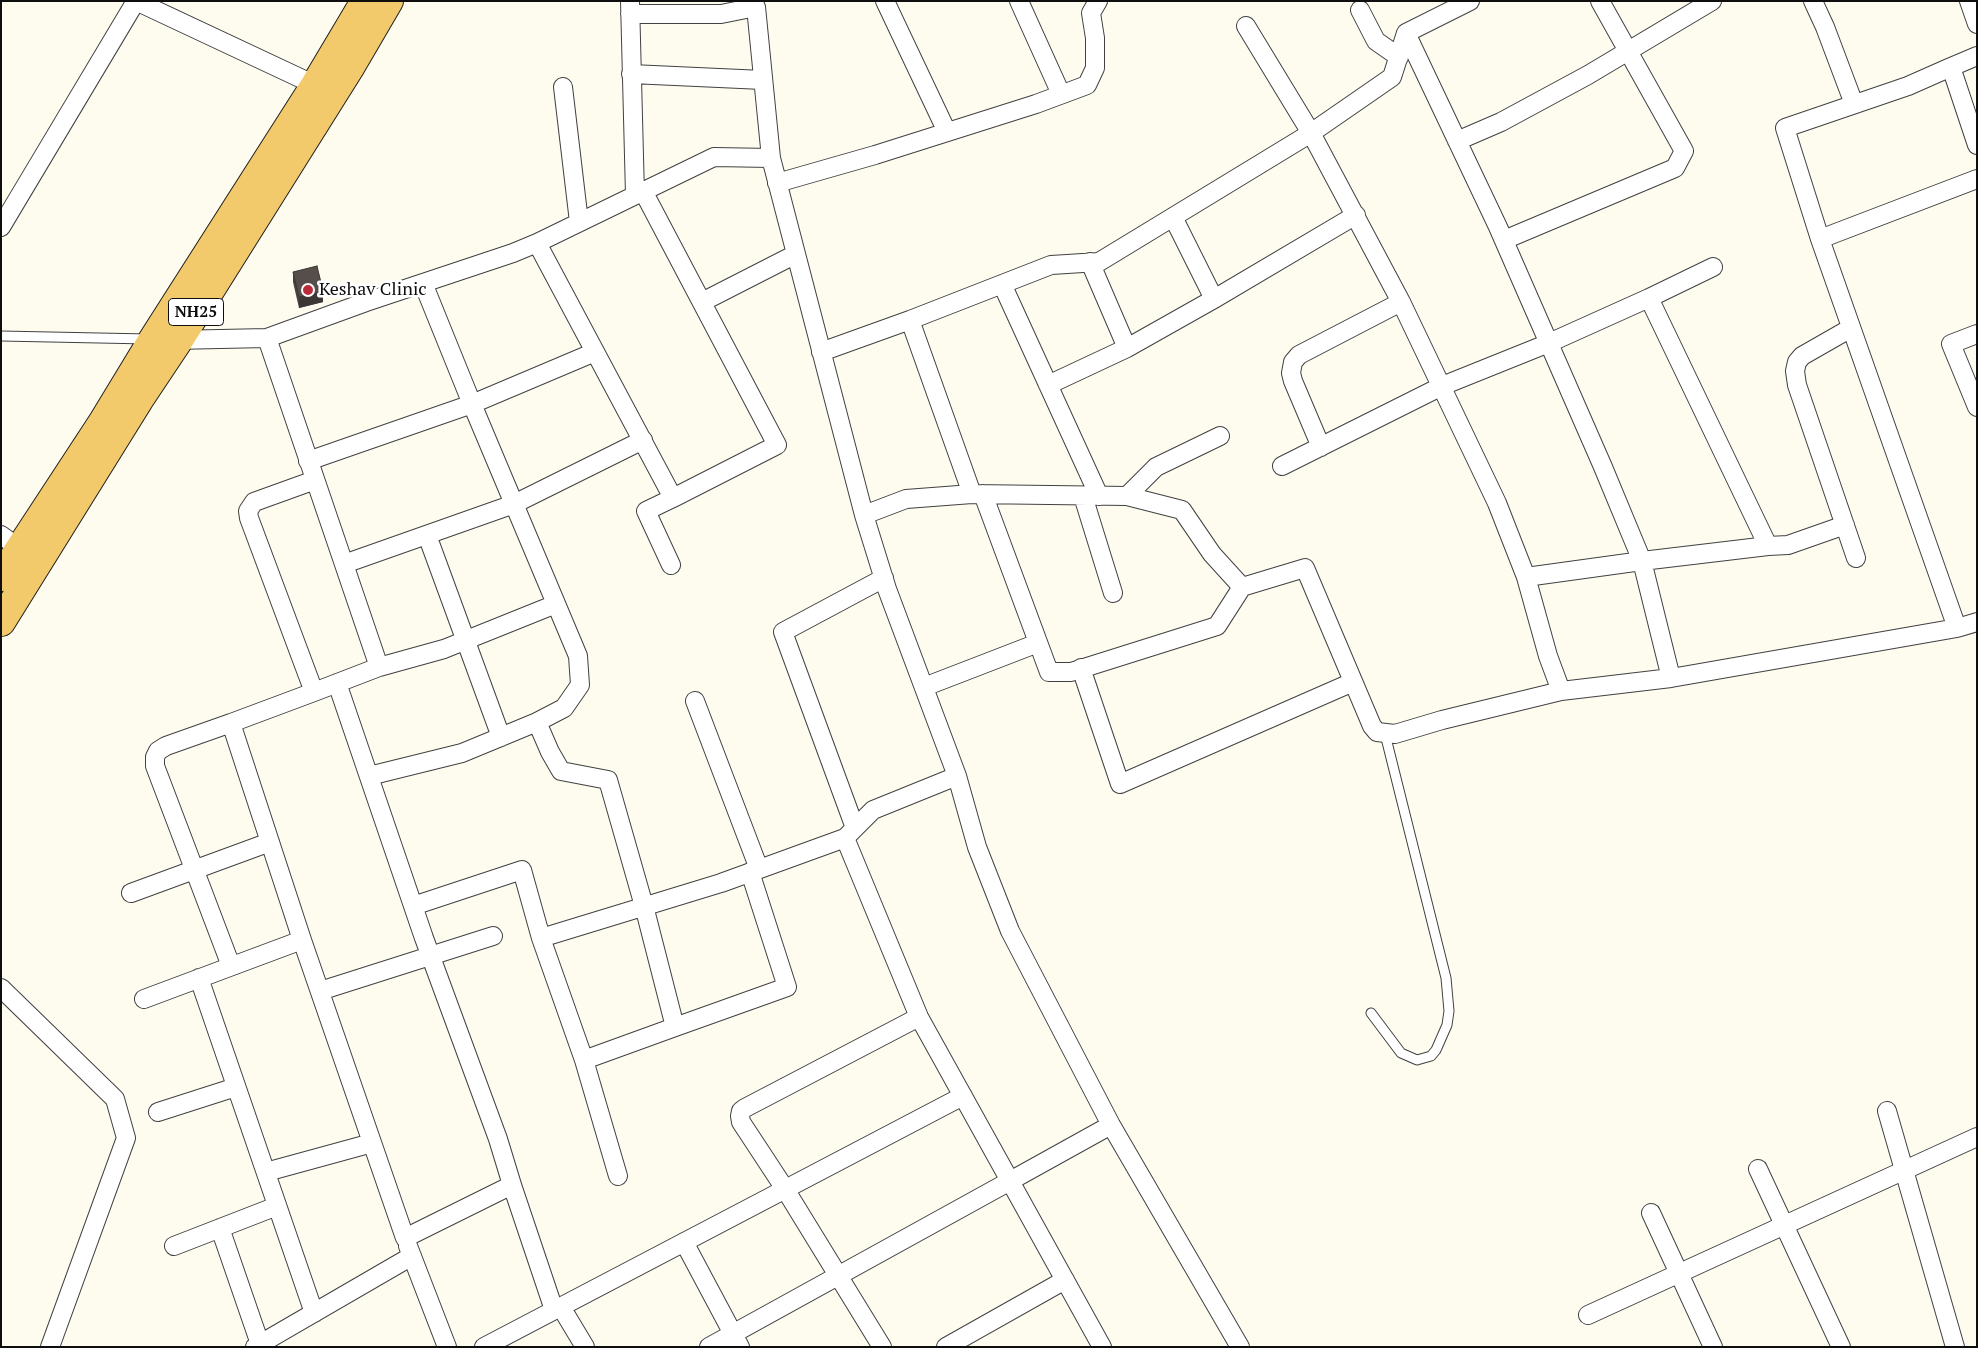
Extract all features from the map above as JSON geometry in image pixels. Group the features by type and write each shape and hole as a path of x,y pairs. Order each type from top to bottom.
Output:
{"main road":[{"name":"NH25","path":"1,577 10,542 102,423 152,339 315,85 365,1"},
{"name":"NH25","path":"1,622 350,66 388,1"}],"street":[{"path":"1,226 136,1 315,85"},
{"path":"885,1 946,132"},
{"path":"1019,1 1061,94"},
{"path":"777,183 875,155 1087,85 1096,68 1095,38 1091,13 1098,1"},
{"path":"821,352 910,320 1051,265 1099,262 1311,134 1392,77 1406,33 1470,1"},
{"path":"1504,240 1675,168 1684,151 1600,1"},
{"path":"1456,141 1501,122 1628,51 1712,1"},
{"path":"1813,1 1825,27 1854,104"},
{"path":"1969,1 1977,24"},
{"path":"671,565 646,511 777,445 702,302 639,193 631,74 630,7 721,14 760,3 763,80 771,158 777,183 864,515 884,578 957,776 977,847 1010,932 1111,1125 1240,1347"},
{"path":"1360,10 1376,41 1398,57"},
{"path":"1246,26 1311,134 1356,215 1442,386 1497,503 1526,577 1548,656 1561,691"},
{"path":"1406,33 1504,240 1642,560 1671,678"},
{"path":"1957,628 1820,239 1785,128 1908,86 1977,56"},
{"path":"1951,67 1977,145"},
{"path":"631,74 763,80"},
{"path":"563,87 578,222"},
{"path":"152,339 267,338 537,243 714,157 771,158"},
{"path":"1820,239 1977,179"},
{"path":"1048,385 1127,348 1214,300 1356,215"},
{"path":"1173,217 1214,300"},
{"path":"537,243 673,498"},
{"path":"702,302 796,254"},
{"path":"1090,262 1127,348"},
{"path":"1282,466 1442,386 1549,343 1713,267"},
{"path":"369,776 462,753 537,722 564,708 580,685 578,656 423,283"},
{"path":"1002,284 1048,385 1091,496 1113,594"},
{"path":"1649,298 1768,546"},
{"path":"1321,447 1290,373 1293,362 1299,355 1401,302"},
{"path":"910,320 977,494 1049,672 1071,672 1217,626 1242,587 1305,568 1372,726 1378,732 1385,734 1395,734 1442,720 1561,691 1671,678 1957,628 1977,622"},
{"path":"1851,328 1802,356 1797,362 1795,371 1797,385 1856,558"},
{"path":"1977,334 1951,344 1977,407"},
{"path":"267,338 379,667"},
{"path":"308,461 472,404 595,352"},
{"path":"1127,496 1156,466 1220,436"},
{"path":"344,564 514,504 643,440"},
{"path":"314,692 248,511 254,502 315,480"},
{"path":"864,515 906,499 977,494 1127,496 1182,510 1212,554 1242,587"},
{"path":"1526,577 1642,560 1788,545 1845,525"},
{"path":"427,535 501,737"},
{"path":"884,578 783,632 850,833 918,1017 1102,1347"},
{"path":"231,966 155,766 154,757 158,751 166,746 379,667 466,641 556,604"},
{"path":"924,687 1038,643"},
{"path":"1081,668 1120,784 1353,682"},
{"path":"337,683 413,906 558,1308 585,1347"},
{"path":"584,1060 788,987 755,871 694,701"},
{"path":"537,722 550,752 561,771 608,780 644,906 675,1027"},
{"path":"231,723 302,940 405,1238 448,1347"},
{"path":"541,938 755,871 850,833 874,810 957,776"},
{"path":"132,893 270,842"},
{"path":"413,906 522,870 541,938 584,1060 618,1176"},
{"path":"320,990 493,936"},
{"path":"144,999 302,940"},
{"path":"199,978 314,1313"},
{"path":"1,988 115,1099 126,1138 50,1347"},
{"path":"882,1347 786,1189 741,1122 741,1111 918,1017"},
{"path":"158,1112 236,1087"},
{"path":"484,1347 963,1096"},
{"path":"1887,1111 1955,1347"},
{"path":"709,1347 736,1340 838,1275 1111,1125"},
{"path":"1588,1315 1977,1137"},
{"path":"266,1172 372,1143"},
{"path":"1758,1169 1841,1347"},
{"path":"405,1238 512,1184"},
{"path":"174,1246 277,1206"},
{"path":"1651,1213 1713,1347"},
{"path":"220,1228 257,1345 412,1256"},
{"path":"684,1242 736,1340"},
{"path":"946,1347 1065,1280"}],"lane":[{"path":"1,336 152,339"},
{"path":"1371,1013 1401,1053 1417,1060 1431,1056 1436,1050 1447,1025 1449,1011 1446,978 1385,734"}],"building":[{"path":"317,266 323,291 299,297 293,272"}],"place":[{"name":"Keshav Clinic","path":"308,290"}]}
